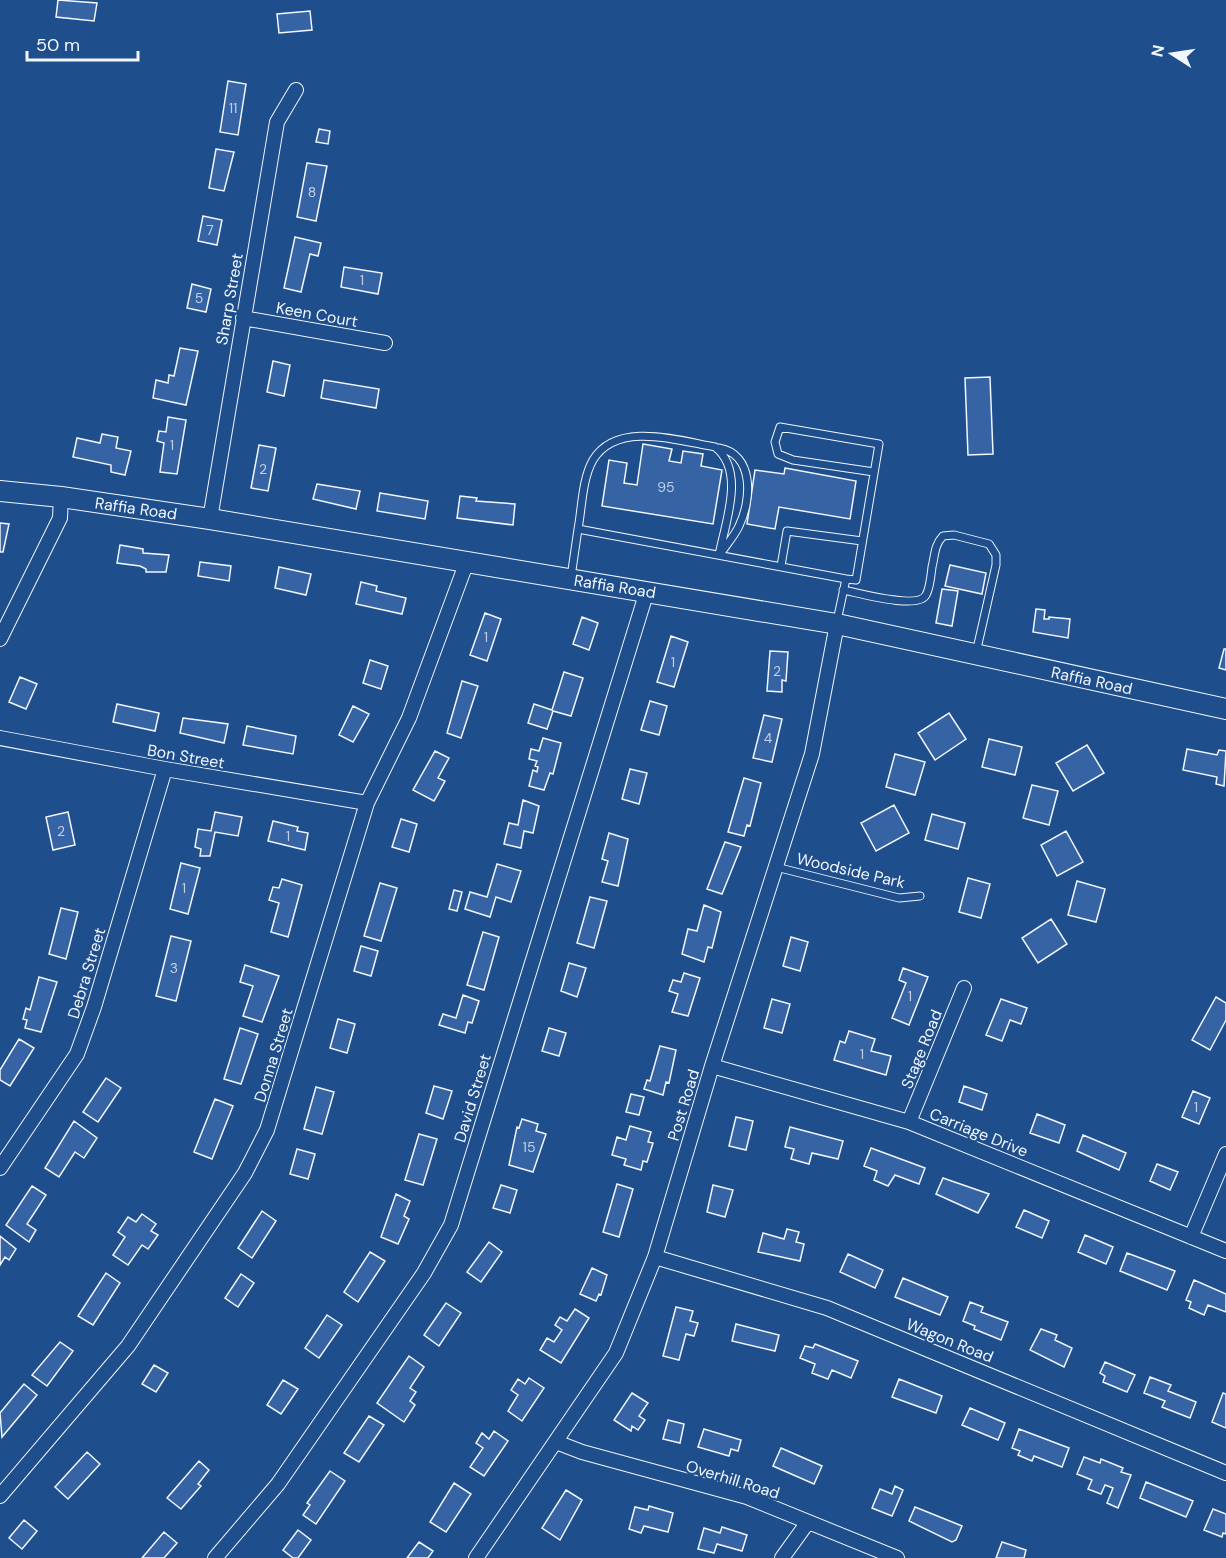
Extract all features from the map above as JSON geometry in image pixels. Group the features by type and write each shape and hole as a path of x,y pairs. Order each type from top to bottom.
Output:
{"main road":[{"name":"Raffia Road","path":"0,491 61,497 210,519 466,564 647,591 837,624 1226,709"}],"street":[{"name":"Sharp Street","path":"210,519 277,122 296,90"},
{"name":"Keen Court","path":"243,318 385,343"},
{"path":"0,639 60,518 61,497"},
{"name":"Donna Street","path":"0,1496 128,1346 254,1156 267,1130 367,803 409,718 466,564"},
{"name":"David Street","path":"215,1558 278,1484 424,1273 451,1225 647,591"},
{"name":"Post Road","path":"476,1558 616,1353 655,1257 712,1066 812,754 837,624"},
{"name":"Bon Street","path":"0,738 165,770 367,803"},
{"name":"Debra Street","path":"0,1168 76,1054 94,1006 165,770"},
{"name":"Stage Road","path":"909,1122 964,988"},
{"name":"Carriage Drive","path":"712,1066 909,1122 1226,1251"},
{"path":"1191,1237 1226,1154"},
{"name":"Wagon Road","path":"655,1257 827,1308 1226,1473"},
{"name":"Overhill Road","path":"556,1442 582,1452 747,1497 897,1558"},
{"path":"782,1558 808,1522"}],"lane":[{"path":"578,529 856,580 879,444 780,427 775,442 778,454 793,460 874,472"},
{"path":"570,579 586,481 593,460 605,448 624,439 646,435 729,450 742,460 746,476 746,498 739,526 719,555"},
{"path":"715,447 724,454 732,469 732,490 719,555"},
{"path":"781,567 787,531 862,541"},
{"path":"843,590 909,602 921,600 926,596 936,546 943,536 954,535 989,544 997,560 975,654"},
{"path":"837,624 846,579"},
{"name":"Woodside Park","path":"776,867 899,898 920,897"}],"building":[{"path":"58,0 97,3 94,21 56,17"},
{"path":"310,11 312,30 279,33 277,14"},
{"path":"228,81 246,84 238,135 220,132"},
{"path":"319,129 330,131 328,144 316,142"},
{"path":"216,149 234,152 224,191 209,188"},
{"path":"307,163 327,166 316,221 297,217"},
{"path":"203,216 222,220 217,245 198,241"},
{"path":"295,237 321,243 318,256 310,254 301,292 284,288"},
{"path":"344,267 382,273 378,294 341,287"},
{"path":"192,284 211,289 206,312 187,308"},
{"path":"180,348 198,351 186,405 153,398 156,380 168,383 169,375 174,376"},
{"path":"273,361 290,365 284,396 267,392"},
{"path":"990,377 993,454 968,455 965,378"},
{"path":"324,380 379,389 376,408 321,398"},
{"path":"168,417 186,420 177,474 160,472 164,443 157,441 159,431 166,432"},
{"path":"102,434 118,437 116,448 131,451 125,475 111,472 111,465 73,457 77,438 100,443"},
{"path":"643,444 672,449 669,461 681,463 683,451 703,454 701,466 722,470 713,524 602,506 609,460 627,463 624,483 637,485"},
{"path":"259,445 276,448 268,491 251,488"},
{"path":"785,468 856,481 850,519 779,507 775,529 747,524 755,470 784,474"},
{"path":"317,484 360,491 356,509 313,499"},
{"path":"380,493 428,501 425,519 377,511"},
{"path":"460,496 477,498 476,501 515,504 513,525 457,518"},
{"path":"0,523 9,524 3,552 0,552"},
{"path":"120,545 143,549 143,553 169,555 166,572 146,572 146,569 140,566 117,563"},
{"path":"200,562 231,566 229,581 198,576"},
{"path":"950,565 986,573 982,594 945,586"},
{"path":"279,567 311,574 306,595 275,588"},
{"path":"361,582 377,586 376,591 406,598 402,614 356,604"},
{"path":"942,589 958,591 952,626 936,623"},
{"path":"1036,609 1045,610 1044,619 1049,619 1049,617 1070,619 1068,638 1033,632"},
{"path":"485,613 501,619 487,661 470,655"},
{"path":"582,617 598,623 589,650 573,644"},
{"path":"671,636 688,642 674,687 657,682"},
{"path":"1224,649 1226,649 1226,670 1219,668"},
{"path":"770,651 788,652 786,681 782,680 782,692 767,691"},
{"path":"370,660 388,666 381,689 363,683"},
{"path":"564,672 583,678 571,716 553,711 547,729 528,723 534,704 552,710"},
{"path":"20,677 37,684 26,709 9,702"},
{"path":"462,681 478,686 461,738 447,733"},
{"path":"650,701 667,706 659,735 641,730"},
{"path":"117,704 159,713 155,731 113,722"},
{"path":"353,706 369,714 353,742 339,735"},
{"path":"949,713 966,739 935,760 918,733"},
{"path":"764,715 782,719 772,762 753,758"},
{"path":"183,718 228,724 224,743 180,733"},
{"path":"247,726 296,736 293,754 243,745"},
{"path":"543,738 561,743 553,774 550,773 544,790 529,786 533,770 537,772 538,767 535,766 537,761 529,759 531,749 539,751"},
{"path":"989,739 1022,747 1015,775 982,767"},
{"path":"1087,745 1104,773 1073,791 1056,763"},
{"path":"1187,749 1217,755 1219,750 1226,751 1224,786 1216,784 1217,777 1183,770"},
{"path":"435,751 449,758 438,778 445,781 434,801 413,790"},
{"path":"895,754 925,762 915,795 886,787"},
{"path":"630,769 647,773 639,804 622,799"},
{"path":"744,778 761,783 750,826 747,825 744,836 728,832"},
{"path":"1032,785 1058,791 1049,825 1023,818"},
{"path":"523,800 539,806 533,833 524,831 521,848 504,844 509,823 518,825"},
{"path":"894,805 909,833 876,851 861,823"},
{"path":"68,812 75,845 53,850 46,817"},
{"path":"215,812 242,817 238,836 215,832 210,856 200,856 201,849 195,847 198,829 211,831"},
{"path":"932,814 965,823 958,849 925,840"},
{"path":"401,819 417,824 409,852 392,847"},
{"path":"273,821 298,827 297,831 308,833 305,850 268,841"},
{"path":"1066,831 1083,862 1057,876 1041,845"},
{"path":"609,833 628,839 618,886 602,882 608,861 602,859"},
{"path":"725,842 741,847 722,894 707,889"},
{"path":"181,863 200,868 188,914 170,909"},
{"path":"497,864 521,871 511,902 496,897 490,917 465,909 470,892 487,897"},
{"path":"968,878 990,884 981,918 959,912"},
{"path":"282,879 302,885 288,937 271,932 279,903 269,900 273,887 279,888"},
{"path":"1077,881 1105,889 1096,922 1068,915"},
{"path":"380,883 397,888 381,941 364,936"},
{"path":"454,890 462,892 457,911 449,909"},
{"path":"590,897 607,901 594,948 577,943"},
{"path":"704,905 721,912 712,948 708,947 704,962 682,954 688,929 697,931"},
{"path":"61,908 78,912 66,959 49,954"},
{"path":"1051,919 1067,944 1038,963 1022,938"},
{"path":"483,932 499,937 484,990 467,985"},
{"path":"171,936 191,941 176,1001 156,996"},
{"path":"791,937 808,942 800,971 783,966"},
{"path":"361,946 378,951 371,976 354,971"},
{"path":"569,963 586,968 577,997 561,991"},
{"path":"245,965 279,976 262,1022 243,1016 253,986 240,982"},
{"path":"903,968 928,977 909,1025 892,1018 906,983 899,980"},
{"path":"684,973 700,978 688,1016 672,1012 678,994 669,991 673,980 681,982"},
{"path":"39,977 57,982 41,1032 25,1028 27,1020 23,1019 26,1008 30,1010"},
{"path":"463,995 479,1001 472,1023 468,1022 465,1033 439,1025 443,1014 456,1018"},
{"path":"1216,997 1226,1003 1226,1020 1210,1050 1192,1040"},
{"path":"772,999 790,1004 782,1033 764,1028"},
{"path":"1001,999 1027,1008 1021,1024 1010,1020 1002,1041 986,1035"},
{"path":"338,1019 355,1024 347,1053 330,1048"},
{"path":"240,1028 258,1034 241,1084 224,1079"},
{"path":"549,1028 566,1033 559,1056 542,1051"},
{"path":"849,1031 875,1039 871,1051 891,1056 886,1075 834,1060 840,1041 845,1043"},
{"path":"19,1039 34,1048 10,1086 0,1080 0,1070"},
{"path":"660,1046 676,1050 669,1083 666,1082 663,1095 644,1089 647,1080 650,1081"},
{"path":"106,1078 121,1088 98,1122 83,1112"},
{"path":"434,1086 452,1091 443,1119 426,1113"},
{"path":"964,1086 987,1094 982,1110 959,1102"},
{"path":"316,1087 334,1092 322,1134 304,1129"},
{"path":"1193,1091 1210,1098 1199,1124 1182,1117"},
{"path":"631,1094 644,1097 639,1115 626,1112"},
{"path":"215,1099 233,1106 212,1159 194,1152"},
{"path":"1037,1114 1065,1125 1059,1143 1030,1133"},
{"path":"736,1117 753,1121 746,1150 729,1146"},
{"path":"522,1119 538,1124 536,1131 546,1134 533,1172 509,1165 517,1127 519,1128"},
{"path":"74,1121 97,1138 84,1158 75,1152 59,1177 45,1168"},
{"path":"630,1126 651,1132 648,1142 653,1143 647,1162 643,1161 641,1170 624,1165 626,1159 612,1155 617,1137 626,1140"},
{"path":"790,1127 843,1141 838,1159 812,1153 809,1164 791,1159 794,1149 785,1147"},
{"path":"419,1134 437,1139 423,1185 405,1180"},
{"path":"1083,1135 1126,1153 1119,1170 1077,1151"},
{"path":"871,1148 925,1168 919,1184 895,1175 888,1186 874,1180 877,1171 864,1166"},
{"path":"297,1149 315,1154 308,1179 290,1174"},
{"path":"1157,1164 1178,1172 1170,1190 1150,1181"},
{"path":"943,1178 989,1194 978,1213 936,1194"},
{"path":"617,1184 633,1189 619,1237 603,1232"},
{"path":"501,1185 517,1190 510,1213 493,1208"},
{"path":"713,1185 733,1190 725,1217 707,1212"},
{"path":"32,1186 46,1195 27,1224 36,1230 29,1242 6,1225"},
{"path":"396,1194 410,1201 404,1216 409,1219 398,1244 381,1237"},
{"path":"1024,1210 1049,1221 1042,1238 1016,1227"},
{"path":"262,1211 276,1221 252,1258 238,1248"},
{"path":"142,1214 156,1224 151,1231 158,1235 148,1249 142,1245 128,1265 113,1255 125,1237 118,1232 128,1217 136,1222"},
{"path":"787,1229 799,1232 796,1242 804,1244 800,1261 758,1252 763,1233 784,1239"},
{"path":"1085,1235 1113,1247 1106,1264 1078,1252"},
{"path":"0,1236 16,1249 9,1260 5,1257 0,1265"},
{"path":"489,1242 502,1252 481,1282 467,1272"},
{"path":"370,1252 385,1261 358,1302 344,1292"},
{"path":"1127,1253 1175,1271 1167,1290 1120,1271"},
{"path":"848,1254 883,1270 875,1288 840,1272"},
{"path":"592,1268 607,1275 601,1295 599,1294 596,1301 580,1294"},
{"path":"106,1273 120,1283 93,1325 78,1316"},
{"path":"241,1274 254,1283 238,1307 225,1298"},
{"path":"903,1278 948,1297 940,1315 895,1297"},
{"path":"1194,1280 1226,1294 1226,1312 1208,1305 1204,1315 1189,1308 1191,1302 1186,1300"},
{"path":"970,1302 983,1307 981,1312 1008,1322 1001,1340 974,1329 975,1326 963,1321"},
{"path":"446,1303 461,1313 439,1346 424,1335"},
{"path":"676,1307 693,1311 690,1321 698,1323 694,1336 686,1334 679,1360 663,1356"},
{"path":"575,1309 589,1318 561,1363 540,1350 547,1338 554,1342 562,1330 555,1325 560,1317 567,1321"},
{"path":"327,1315 342,1325 319,1358 305,1348"},
{"path":"736,1324 779,1335 775,1351 732,1341"},
{"path":"1041,1329 1057,1335 1055,1340 1072,1348 1064,1367 1030,1350"},
{"path":"60,1342 73,1351 47,1386 32,1375"},
{"path":"815,1344 858,1361 851,1378 832,1370 828,1379 812,1373 815,1364 800,1358 805,1346 813,1348"},
{"path":"409,1356 424,1367 410,1388 416,1392 410,1401 415,1405 404,1422 377,1403"},
{"path":"1105,1362 1135,1375 1127,1392 1103,1382 1105,1376 1100,1373"},
{"path":"154,1365 168,1373 156,1392 142,1384"},
{"path":"1150,1377 1171,1385 1168,1391 1196,1402 1190,1418 1162,1407 1165,1401 1144,1393"},
{"path":"529,1378 544,1388 522,1421 508,1411 518,1395 511,1390 518,1379 525,1384"},
{"path":"899,1379 942,1396 936,1413 892,1397"},
{"path":"283,1380 298,1389 281,1414 267,1405"},
{"path":"24,1384 37,1395 2,1437 0,1413"},
{"path":"632,1393 648,1403 639,1416 645,1420 638,1430 632,1426 631,1431 614,1420"},
{"path":"1223,1393 1226,1394 1226,1428 1212,1422"},
{"path":"970,1408 1005,1423 998,1440 962,1425"},
{"path":"369,1416 384,1425 359,1462 344,1453"},
{"path":"668,1420 684,1424 680,1443 663,1439"},
{"path":"704,1429 741,1440 738,1451 731,1449 729,1456 698,1447"},
{"path":"1019,1429 1069,1448 1062,1467 1034,1456 1032,1461 1018,1455 1020,1451 1012,1448"},
{"path":"494,1431 508,1441 484,1476 470,1467 483,1448 476,1443 482,1433 489,1439"},
{"path":"781,1448 822,1466 814,1484 773,1466"},
{"path":"87,1452 100,1464 68,1499 55,1487"},
{"path":"1084,1457 1100,1463 1101,1459 1123,1468 1121,1472 1131,1475 1118,1508 1107,1503 1113,1488 1105,1485 1101,1494 1088,1489 1092,1480 1077,1474"},
{"path":"199,1461 209,1470 198,1484 201,1486 181,1509 167,1498"},
{"path":"330,1471 345,1481 316,1524 303,1515 310,1505 307,1503"},
{"path":"1146,1482 1193,1501 1186,1517 1140,1498"},
{"path":"454,1483 471,1494 446,1532 430,1522"},
{"path":"895,1486 903,1490 892,1516 872,1508 880,1489 892,1494"},
{"path":"566,1490 582,1500 560,1540 542,1528"},
{"path":"649,1506 673,1513 668,1532 644,1526 641,1533 629,1529 635,1507 648,1510"},
{"path":"915,1507 962,1526 956,1540 952,1542 909,1521"},
{"path":"1213,1509 1226,1514 1226,1534 1223,1533 1222,1537 1204,1530"},
{"path":"24,1520 37,1531 22,1549 9,1538"},
{"path":"722,1527 747,1535 742,1551 717,1544 714,1553 698,1549 704,1528 720,1533"},
{"path":"298,1530 311,1540 298,1558 293,1558 283,1550"},
{"path":"164,1532 177,1543 164,1558 142,1558"},
{"path":"419,1542 433,1551 428,1558 407,1558"},
{"path":"1002,1542 1026,1550 1024,1558 996,1558"}]}
